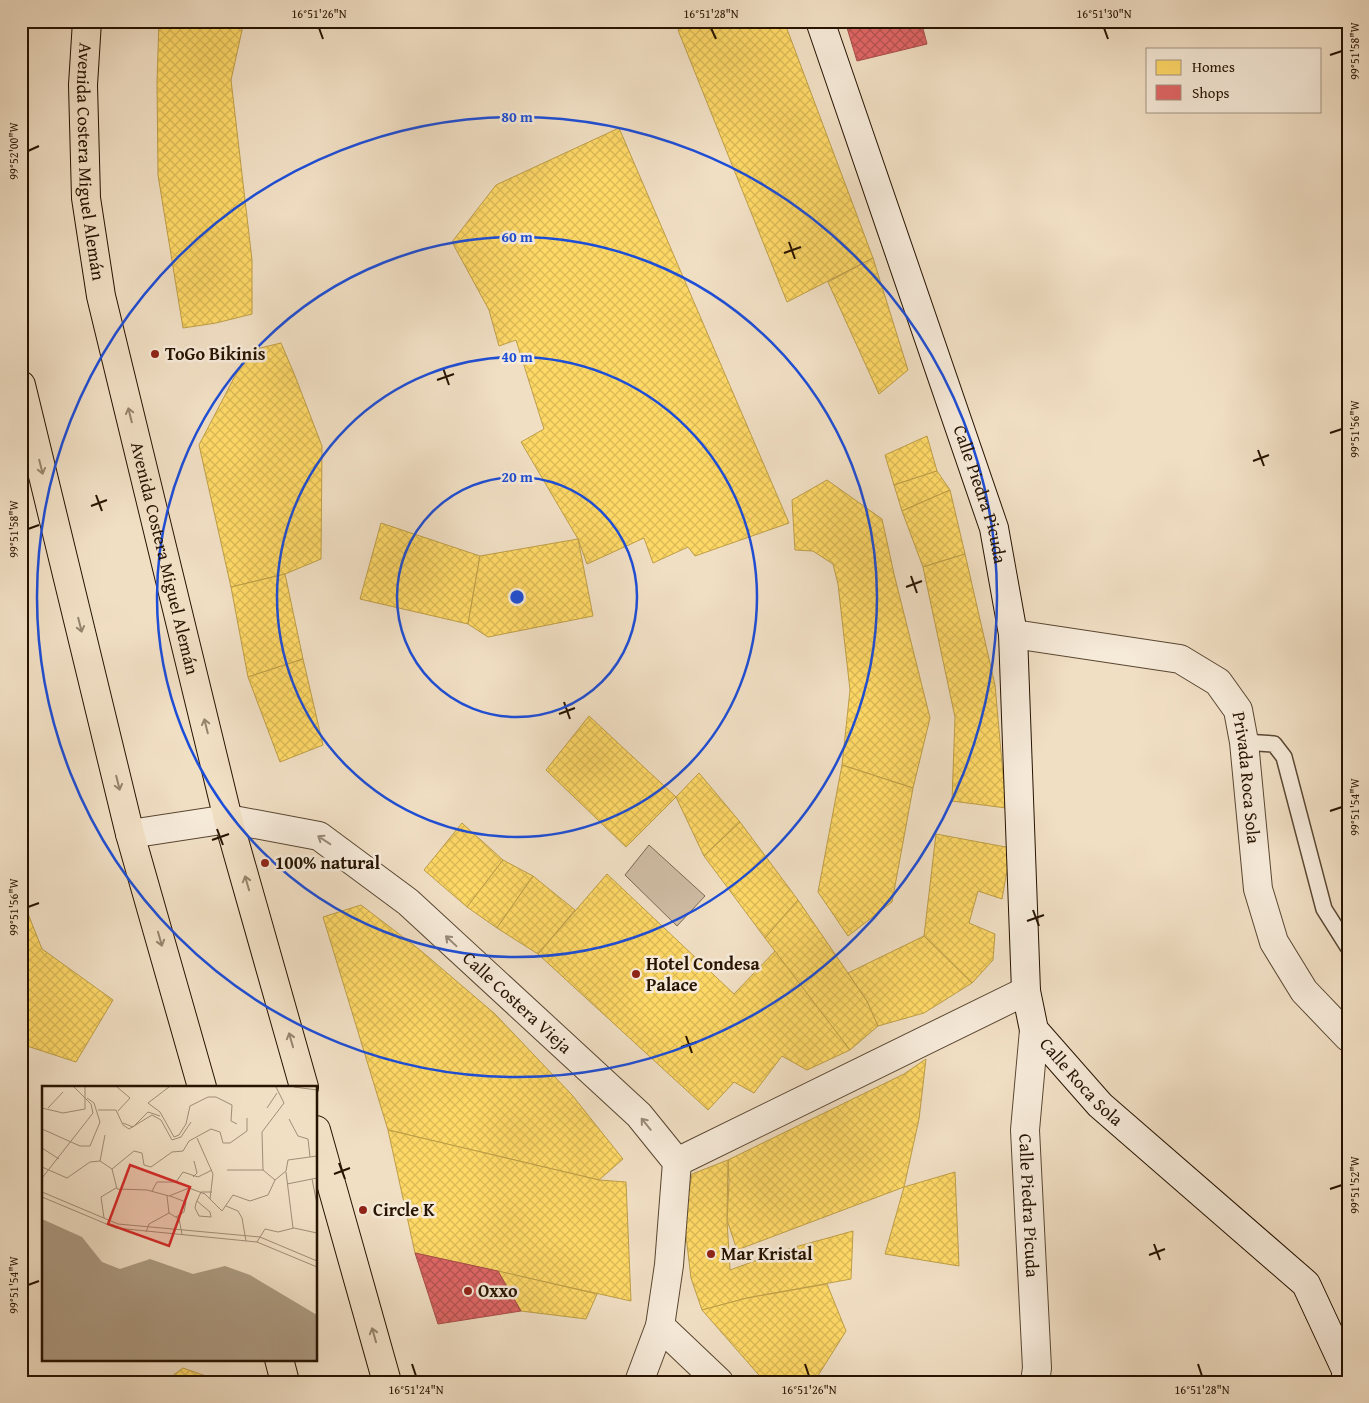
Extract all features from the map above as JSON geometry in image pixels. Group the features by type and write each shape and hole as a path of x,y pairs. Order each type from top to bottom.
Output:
{"main road":[{"name":"Avenida Costera Miguel Alemán","path":"87,21 83,85 86,198 102,296 228,819 304,1086"},
{"path":"21,386 130,834 202,1086"},
{"path":"318,1137 387,1382"},
{"path":"279,1360 285,1382"}],"street":[{"name":"Calle Piedra Picuda","path":"820,21 994,528 1013,634 1026,990"},
{"name":"Privada Roca Sola","path":"1013,634 1180,659 1218,682 1238,710 1244,742 1258,889 1274,942 1304,991 1348,1037"},
{"name":"Calle Costera Vieja","path":"130,834 228,819 319,836 408,902 639,1115 677,1162"},
{"name":"Calle Roca Sola","path":"1026,990 1034,1030 1100,1105 1306,1284 1346,1370 1346,1382"},
{"path":"639,1382 660,1326 669,1265 677,1162 1026,990"},
{"name":"Calle Piedra Picuda","path":"1034,1030 1025,1130 1037,1368 1035,1382"},
{"path":"660,1326 719,1382"}],"lane":[{"path":"1244,742 1274,744 1284,757 1324,909 1348,947"}],"shaded area":[{"path":"649,845 705,896 677,926 625,875"}],"building: Homes":[{"path":"159,21 244,21 231,80 252,260 252,314 216,323 183,328 158,175 157,82"},
{"path":"687,21 784,21 873,258 787,302 678,30"},
{"path":"619,128 789,523 695,556 688,547 653,563 644,538 587,564 578,539 521,442 544,429 516,340 499,346 489,310 452,242 496,185"},
{"path":"873,258 908,370 879,394 828,282"},
{"path":"281,343 322,446 321,559 285,574 231,587 199,445 248,351"},
{"path":"927,436 937,471 894,485 885,455"},
{"path":"937,471 950,490 902,511 894,485"},
{"path":"827,480 882,519 930,718 913,788 842,765 850,690 838,584 833,564 813,551 795,550 792,500"},
{"path":"950,490 965,554 923,567 902,511"},
{"path":"381,523 480,556 468,624 360,599"},
{"path":"578,539 593,616 488,637 468,624 480,556"},
{"path":"965,554 995,685 1006,808 952,801 955,717 923,567"},
{"path":"285,574 303,659 248,677 231,587"},
{"path":"303,659 323,745 280,762 248,677"},
{"path":"589,716 676,797 626,847 546,770"},
{"path":"842,765 913,788 892,902 848,936 818,892"},
{"path":"699,773 740,822 704,856 676,797"},
{"path":"740,822 798,900 765,938 704,856"},
{"path":"462,823 503,860 467,907 424,870"},
{"path":"936,834 1011,848 1002,899 978,891 969,923 995,934 993,960 972,983 924,936"},
{"path":"503,860 533,876 497,928 467,907"},
{"name":"Hotel Condesa Palace","path":"607,874 734,994 778,948 850,1050 807,1070 782,1056 754,1093 734,1082 708,1110 538,954"},
{"path":"533,876 575,910 538,954 497,928"},
{"path":"21,896 42,949 113,1000 76,1062 21,1044"},
{"path":"798,900 867,1001 878,1026 850,1050 765,938"},
{"path":"361,905 420,950 495,1014 572,1095 623,1159 599,1180 388,1130 323,917"},
{"path":"924,936 972,983 924,1013 878,1026 867,1001 848,973"},
{"path":"926,1059 919,1119 904,1187 737,1250 727,1220 728,1160 904,1074"},
{"path":"388,1130 599,1180 626,1182 631,1301 415,1253"},
{"path":"728,1160 727,1220 730,1270 788,1249 853,1231 851,1279 747,1298 702,1310 691,1278 684,1219 692,1174"},
{"path":"955,1172 959,1266 885,1254 904,1187"},
{"path":"498,1271 597,1294 586,1319 521,1311"},
{"path":"827,1284 846,1331 814,1382 765,1382 702,1310 747,1298"},
{"path":"183,1368 223,1382 164,1382"}],"building: Shops":[{"path":"845,21 921,21 927,44 857,61"},
{"name":"Oxxo","path":"415,1253 498,1271 521,1311 438,1324"}],"place":[{"name":"ToGo Bikinis","path":"155,354"},
{"name":"100% natural","path":"265,863"},
{"name":"Hotel Condesa Palace","path":"636,974"},
{"name":"Circle K","path":"363,1210"},
{"name":"Mar Kristal","path":"711,1254"},
{"name":"Oxxo","path":"468,1291"}]}
